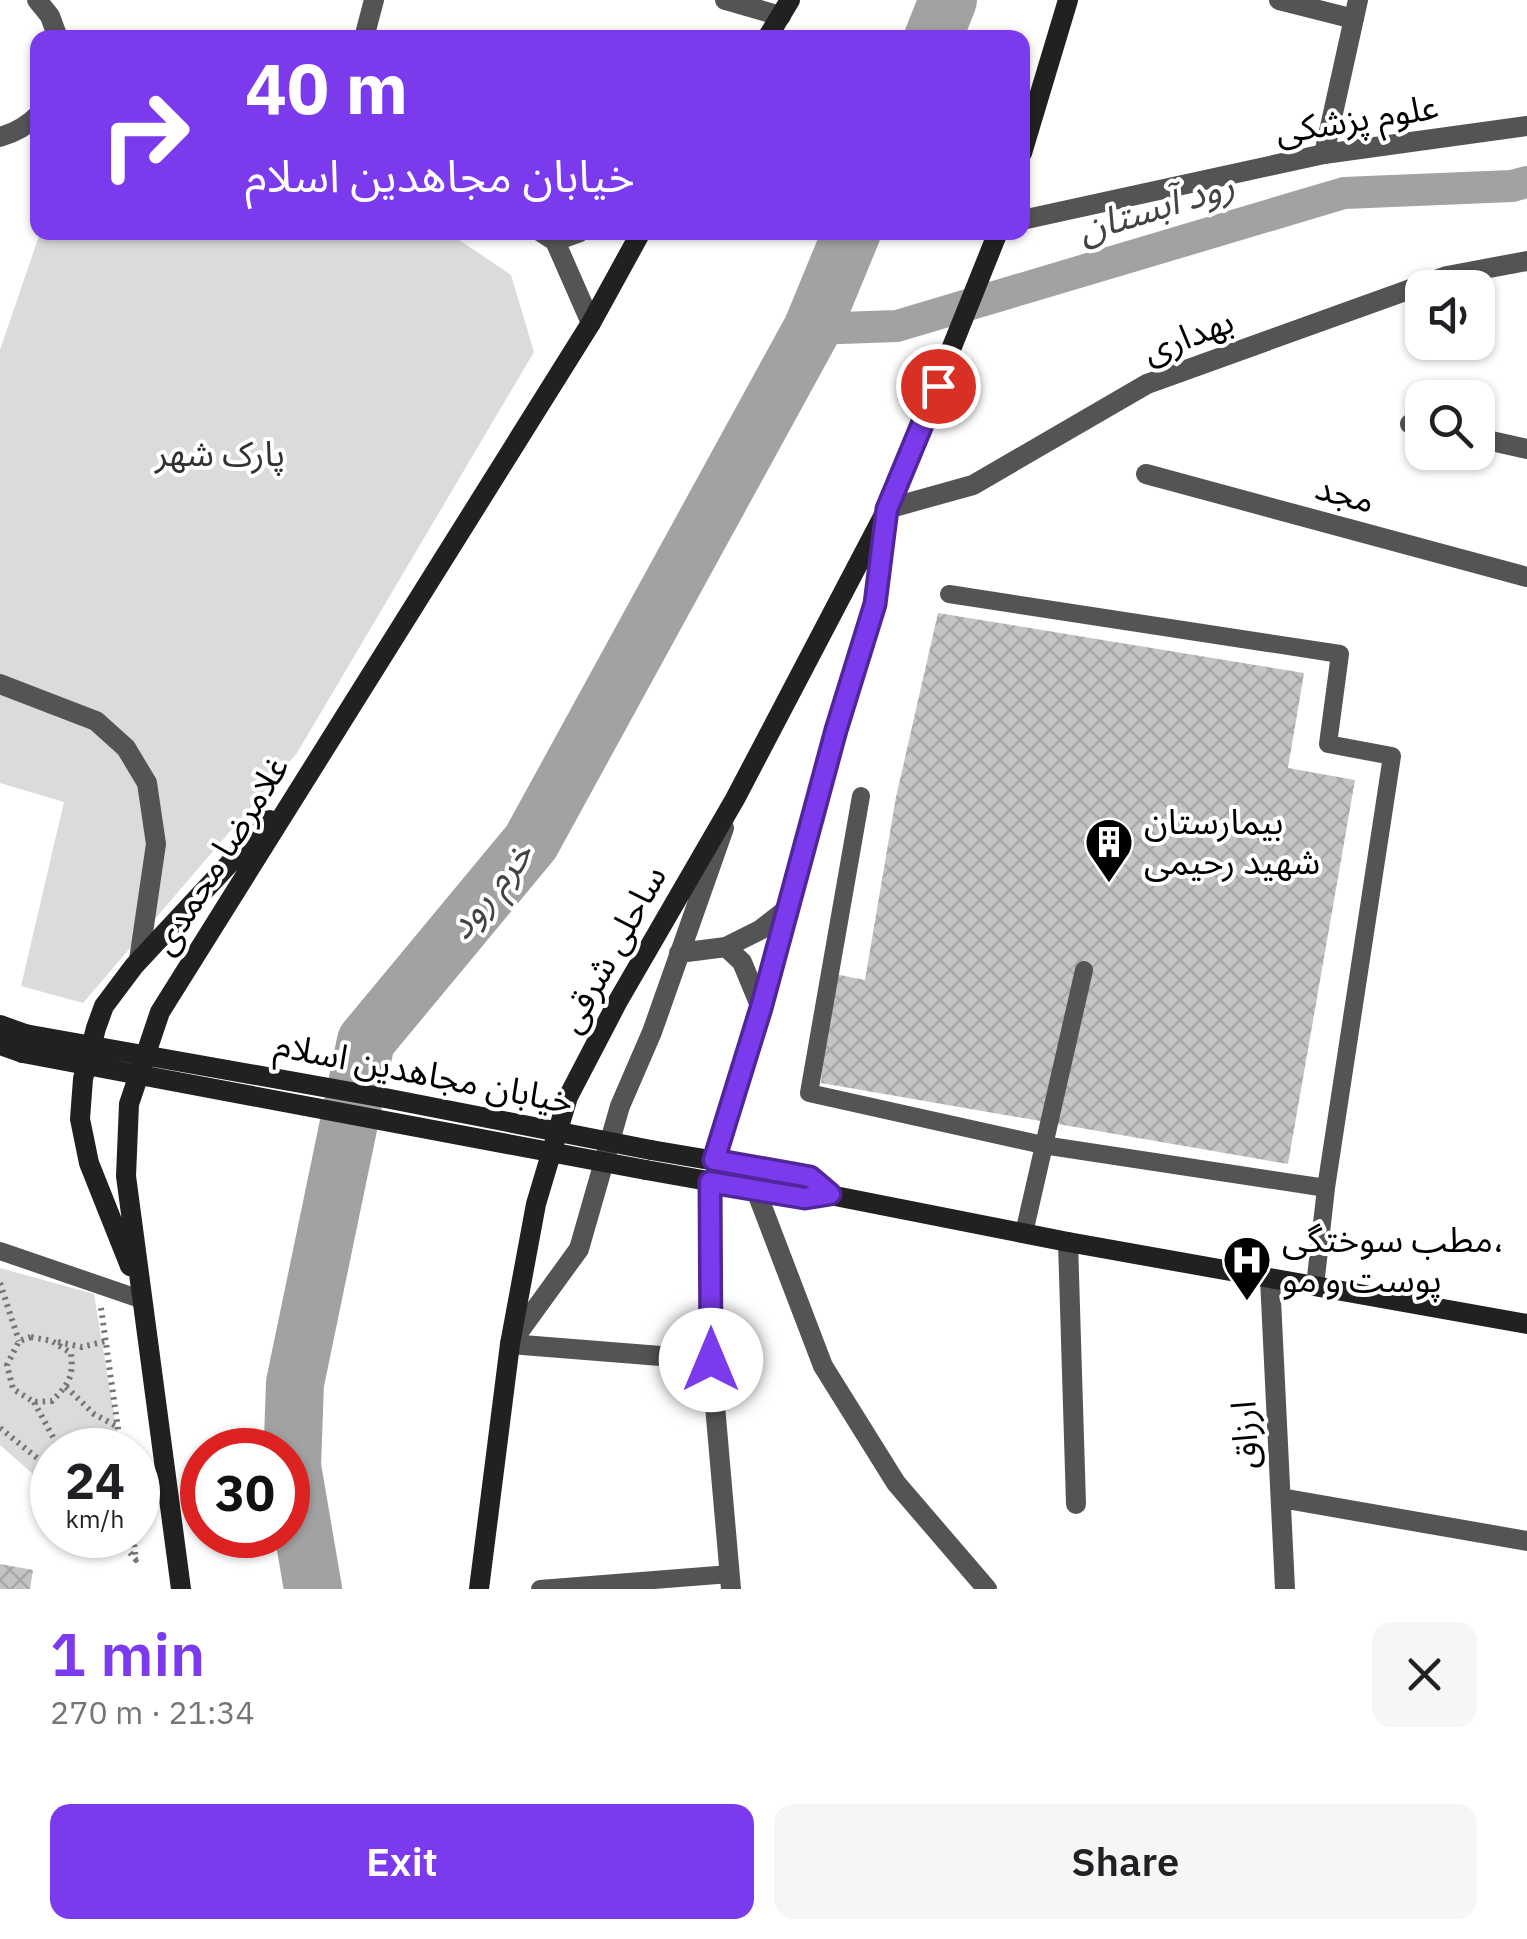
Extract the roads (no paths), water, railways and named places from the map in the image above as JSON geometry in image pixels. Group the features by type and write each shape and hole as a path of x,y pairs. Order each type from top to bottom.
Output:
{"main road":[{"path":"1030,126 1068,0"},
{"path":"772,30 785,8"},
{"name":"غلامرضا محمدی","path":"181,1589 126,1176 129,1104 160,1012 592,323 636,240"},
{"name":"ساحلی شرقی","path":"479,1589 510,1344 536,1204 568,1097 735,799 887,509 995,240"},
{"path":"142,1300 89,1163 80,1119 82,1079 100,1017 139,960 302,786"},
{"name":"خیابان مجاهدین اسلام","path":"0,1024 24,1043"},
{"name":"خیابان مجاهدین اسلام","path":"0,1046 24,1043 648,1160 710,1182 805,1198 830,1194 1068,1242 1527,1324"},
{"name":"خیابان مجاهدین اسلام","path":"648,1160 714,1160 810,1177 830,1194"}],"street":[{"path":"37,0 55,30"},
{"path":"366,30 374,0"},
{"path":"725,0 785,8"},
{"path":"1279,0 1356,10 1324,154"},
{"path":"0,137 30,122"},
{"name":"علوم پزشکی","path":"1030,218 1324,154 1527,126"},
{"path":"550,240 592,323"},
{"name":"بهداری","path":"887,509 973,485 1147,384 1446,276 1527,261"},
{"path":"1495,442 1527,449"},
{"name":"مجد","path":"1146,474 1527,577"},
{"path":"714,1160 875,604 887,509"},
{"path":"0,684 96,721 126,748 147,782 156,844 139,960"},
{"path":"510,1344 579,1249 620,1106 652,1032 735,799"},
{"path":"679,953 726,947 760,930 788,909"},
{"path":"726,947 742,962 761,1008"},
{"path":"710,1182 711,1360 731,1581"},
{"path":"756,1188 823,1366 896,1483 987,1589"},
{"path":"1068,1242 1076,1504"},
{"name":"ارزاق","path":"1270,1278 1284,1589"},
{"path":"510,1344 711,1360"},
{"path":"1281,1498 1527,1541"}],"lane":[{"path":"949,594 1340,654 1328,744 1392,756 1326,1188 1316,1286"},
{"path":"860,796 809,1093 1042,1145 1326,1188"},
{"path":"1024,1233 1084,970"},
{"path":"0,1252 142,1300"},
{"path":"540,1589 731,1581"}],"waterway":[{"name":"خرم رود","path":"936,30 948,0"},
{"name":"رود آبستان","path":"812,329 897,326 1344,193 1512,186 1527,182"},
{"name":"خرم رود","path":"313,1589 292,1466 295,1383 366,1041 531,842 812,329 849,240"}],"place":[{"name":"بیمارستان شهید رحیمی","path":"1109,884"},
{"name":"مطب سوختگی، پوست و مو","path":"1247,1302"}],"park label":[{"name":"پارک شهر","path":"220,454"}]}
